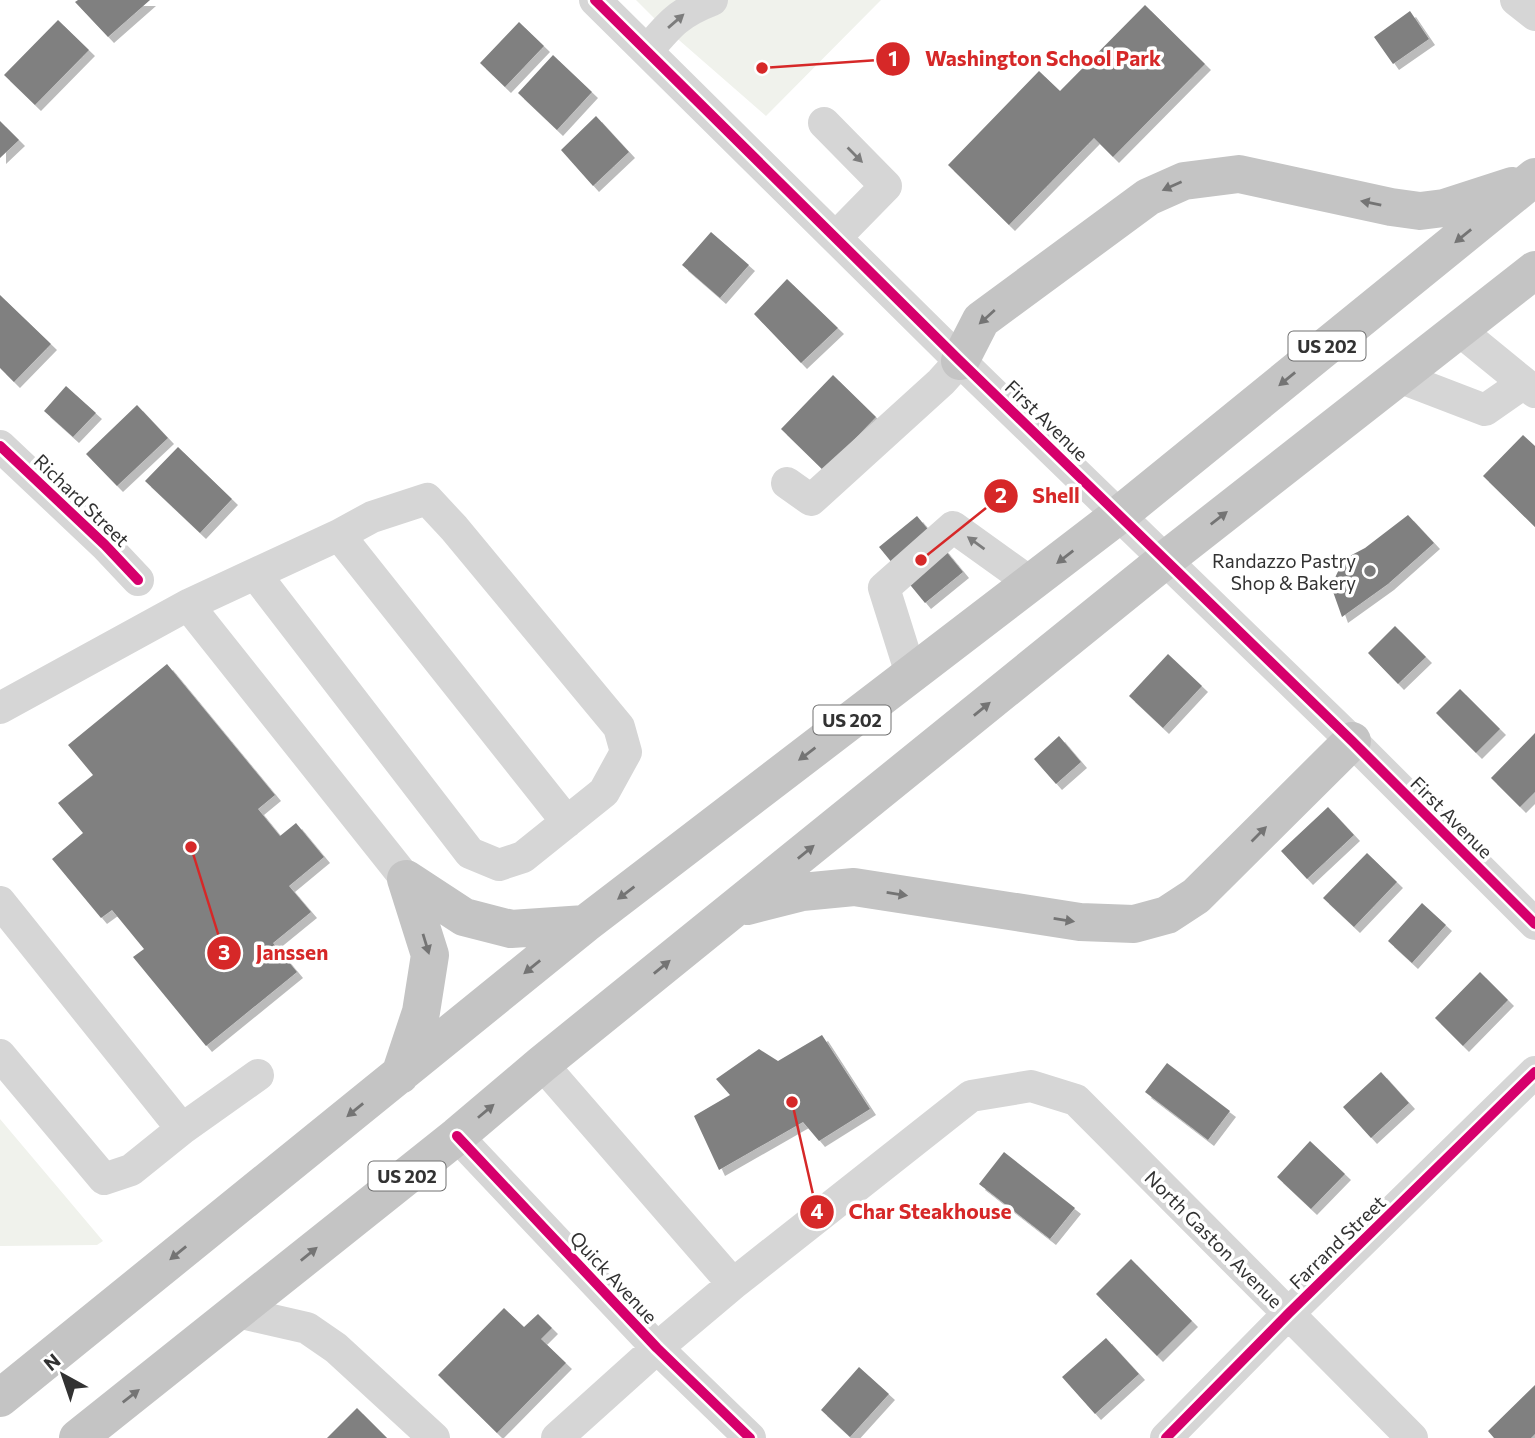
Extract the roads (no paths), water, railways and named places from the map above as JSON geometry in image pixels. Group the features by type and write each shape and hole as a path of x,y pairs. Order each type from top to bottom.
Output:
{"highway":[{"path":"961,361 981,320 1148,197 1184,181 1239,174 1420,211 1444,208 1533,178"},
{"name":"US 202","path":"0,1398 585,924 1119,515 1533,178"},
{"name":"US 202","path":"78,1438 457,1136 542,1064 1165,560 1533,275"},
{"path":"733,910 802,892 854,887 1080,922 1134,923 1167,915 1196,896 1352,741"},
{"path":"406,879 464,917 510,929 585,924"},
{"path":"400,1075 421,1012 430,955 406,879"}],"street":[{"name":"First Avenue","path":"595,0 1352,741 1535,924"},
{"path":"647,51 677,17 712,0"},
{"path":"1516,0 1535,15"},
{"path":"824,123 887,186 835,237"},
{"path":"1399,377 1485,410 1530,388 1459,330"},
{"path":"787,483 811,500 961,361"},
{"name":"Richard Street","path":"0,446 105,545 138,580"},
{"path":"0,708 188,605 256,575 372,517 427,499 619,727 626,752 604,792 523,857 499,865 470,853 256,575"},
{"path":"911,674 884,588 953,527 1031,583"},
{"path":"339,535 567,822"},
{"path":"188,605 406,879"},
{"path":"0,902 182,1129"},
{"path":"0,1055 104,1179 131,1170 257,1075"},
{"path":"542,1064 733,1284 557,1438"},
{"name":"Farrand Street","path":"1166,1438 1535,1072"},
{"name":"North Gaston Avenue","path":"733,1284 971,1096 1031,1086 1076,1100 1412,1438"},
{"name":"Quick Avenue","path":"457,1136 657,1348 750,1438"},
{"path":"237,1312 307,1328 336,1348 434,1438"},
{"path":"0,1376 53,1355"}],"place":[{"name":"Washington School Park","path":"762,68"},
{"name":"Shell","path":"921,560"},
{"name":"Randazzo Pastry Shop & Bakery","path":"1370,571"},
{"name":"Janssen","path":"191,847"},
{"name":"Char Steakhouse","path":"792,1102"}]}
